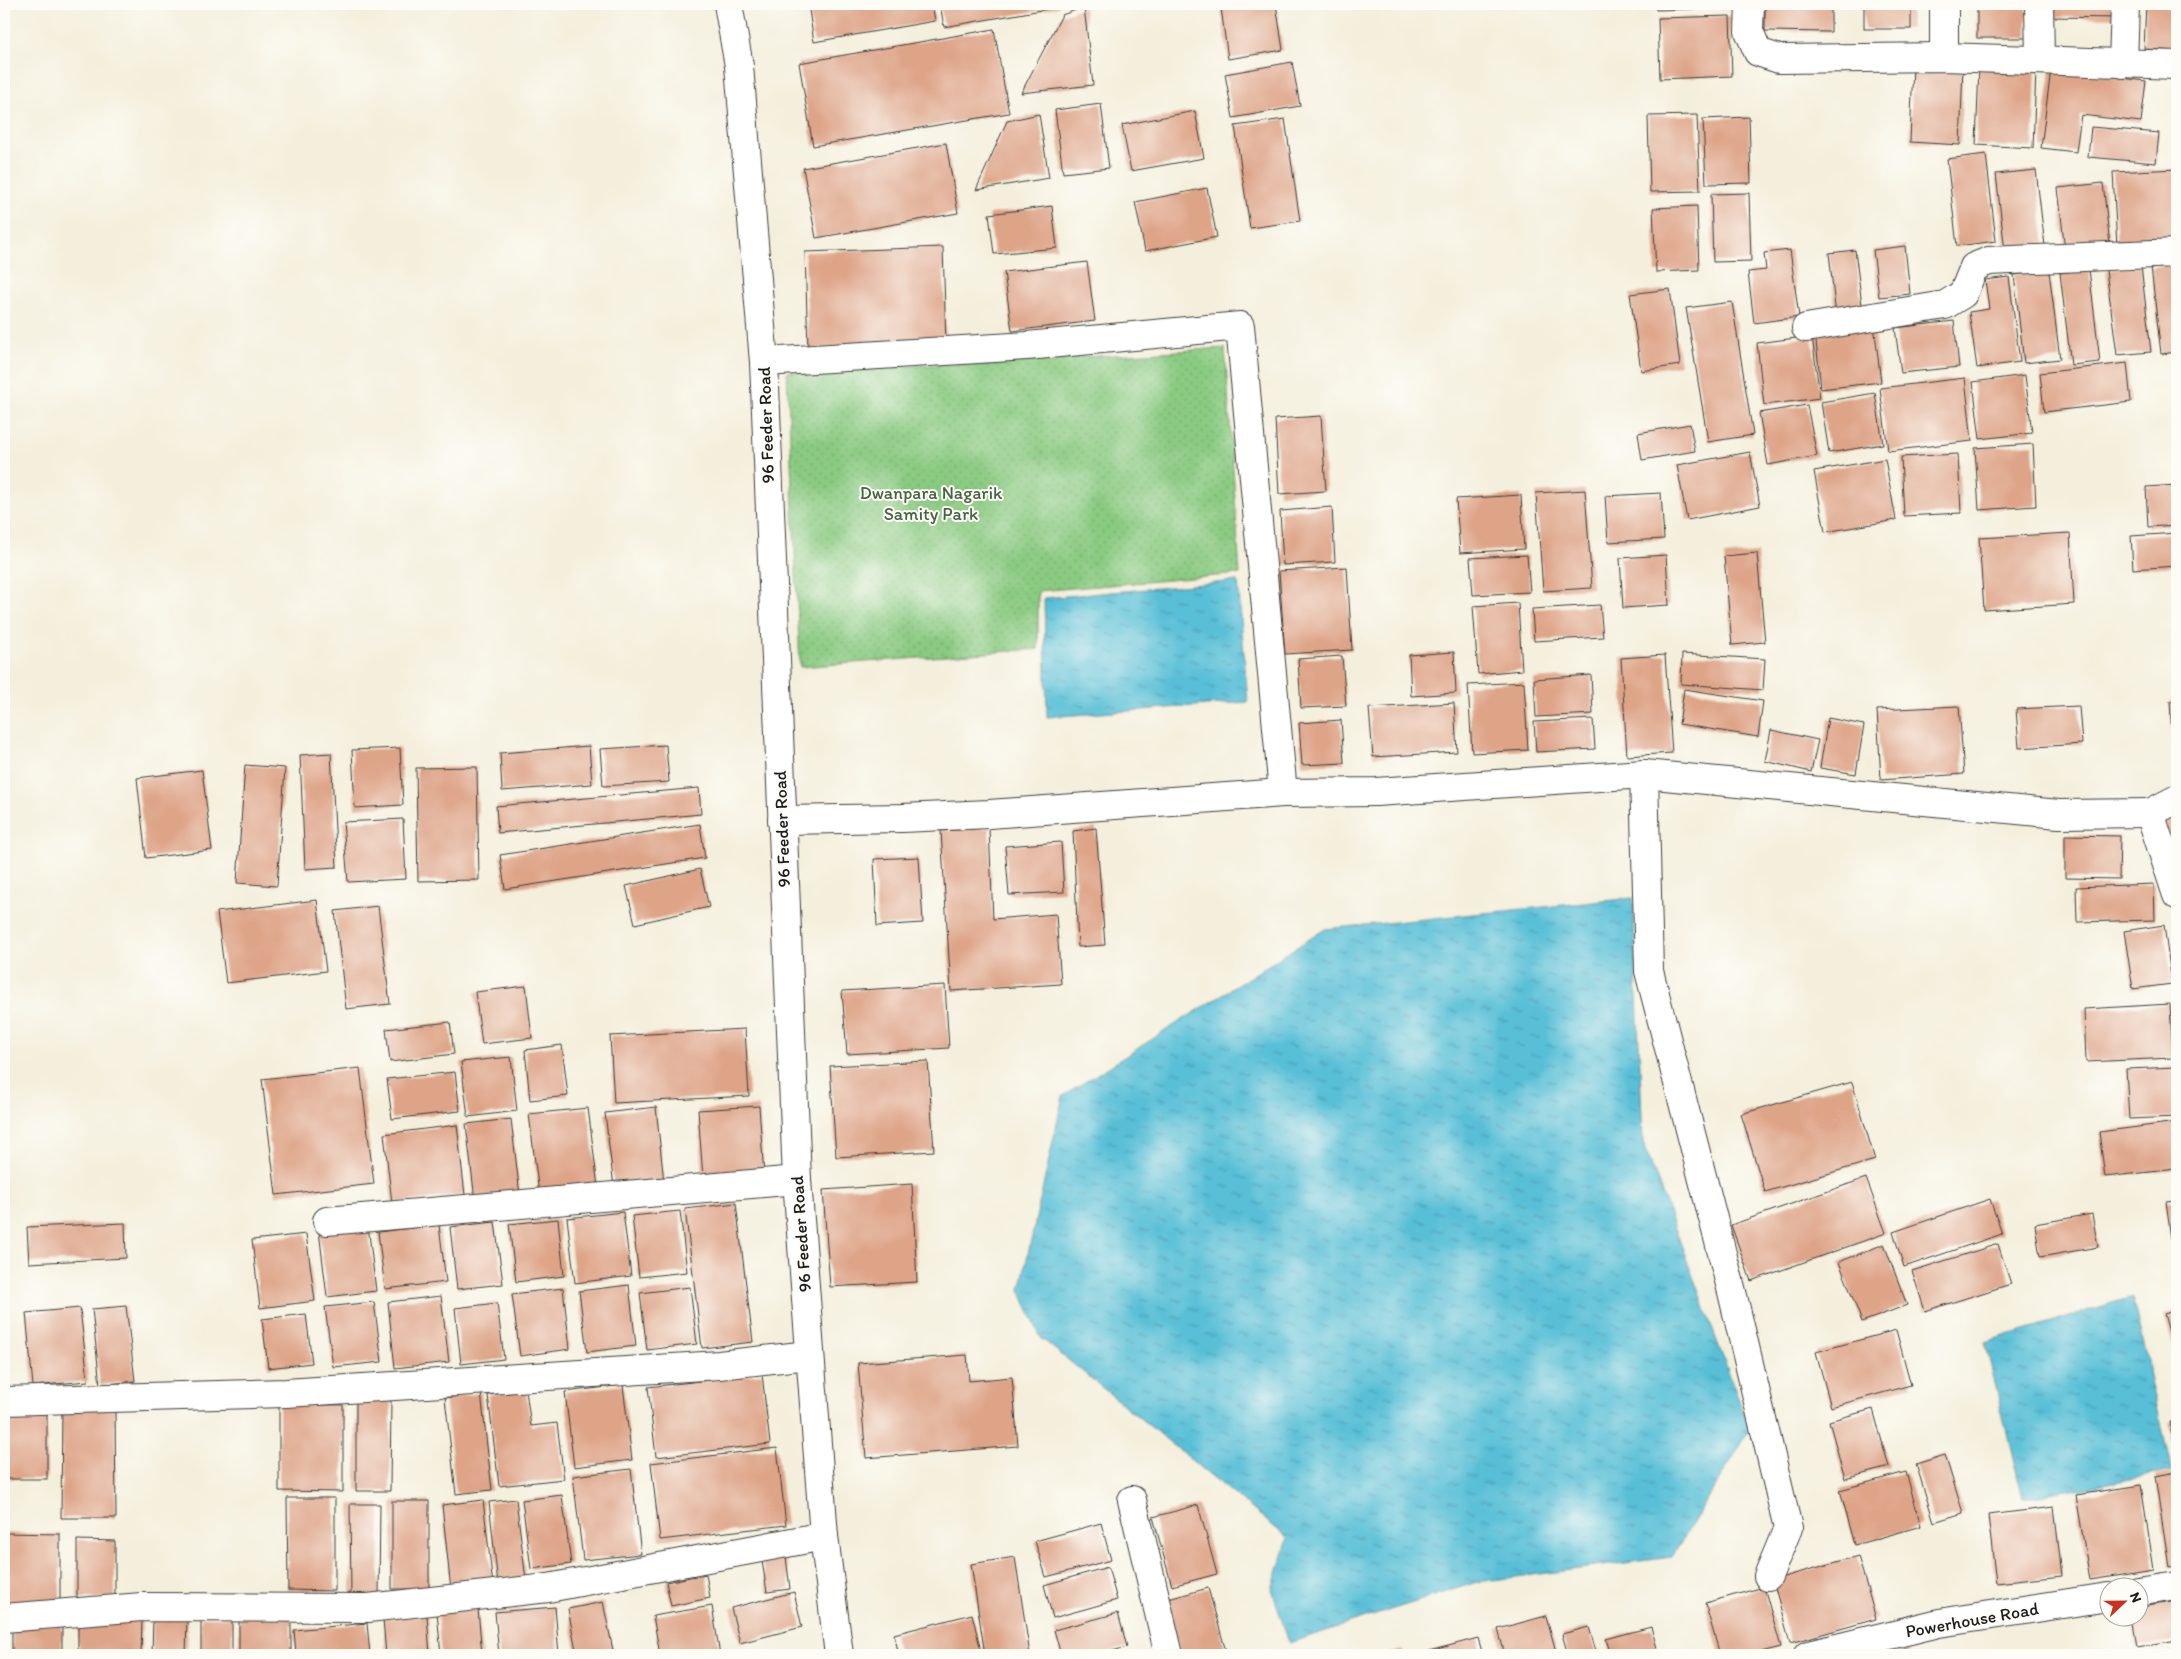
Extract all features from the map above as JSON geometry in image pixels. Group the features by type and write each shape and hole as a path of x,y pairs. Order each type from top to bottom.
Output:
{"street":[{"name":"96 Feeder Road","path":"728,4 739,66 764,362 797,1180 824,1536 839,1655"},
{"path":"1750,4 1749,31 1758,52 1779,59 1944,57 2177,65"},
{"path":"1944,4 1944,57"},
{"path":"2039,4 2040,59"},
{"path":"2123,64 2125,4"},
{"path":"1806,328 1945,305 1963,294 1974,267 1988,261 2177,253"},
{"path":"764,362 1027,346 1240,326 1283,793"},
{"path":"1644,774 1649,970 1732,1292 1788,1528 1768,1576"},
{"path":"782,820 989,814 1283,793 1376,792 1644,774 2059,814 2150,813 2177,799"},
{"path":"2150,813 2177,895"},
{"path":"327,1221 797,1180"},
{"path":"4,1401 286,1393 719,1365 809,1355"},
{"path":"1132,1500 1169,1655"},
{"path":"4,1618 142,1606 368,1608 548,1588 824,1536"},
{"path":"2148,1590 2177,1586"},
{"name":"Powerhouse Road","path":"1808,1655 1939,1623 2098,1599"}],"green space":[{"name":"Dwanpara Nagarik Samity Park","path":"1225,348 1240,574 1038,591 1038,649 800,667 787,372 1035,360"}],"water":[{"path":"1238,581 1248,702 1047,717 1044,598"},
{"path":"1633,898 1643,1142 1750,1430 1672,1557 1477,1582 1289,1643 1272,1589 1288,1538 1041,1338 1020,1290 1063,1096 1325,929"},
{"path":"2132,1297 2172,1471 2023,1499 1985,1342"}],"building":[{"path":"808,4 932,4 935,21 814,42"},
{"path":"940,4 1059,4 1059,7 944,27"},
{"path":"1249,4 1276,4 1283,50 1228,59 1221,8"},
{"path":"1656,4 1733,4 1733,8 1656,10"},
{"path":"1765,4 1831,4 1831,32 1765,31"},
{"path":"1864,4 1911,4 1911,29 1864,29"},
{"path":"1977,4 2027,4 2027,38 1977,38"},
{"path":"2051,4 2121,4 2121,18 2051,17"},
{"path":"2146,4 2177,4 2177,51 2144,49"},
{"path":"1084,7 1093,85 1021,93 1062,15"},
{"path":"1730,16 1732,76 1660,79 1658,18"},
{"path":"994,29 1009,113 813,146 799,63"},
{"path":"1292,62 1300,106 1233,118 1225,74"},
{"path":"1913,65 1963,67 1960,145 1910,142"},
{"path":"1979,67 2036,70 2033,148 1976,145"},
{"path":"2051,69 2146,81 2141,122 2081,115 2076,152 2041,148"},
{"path":"1101,104 1109,168 1063,173 1055,110"},
{"path":"1195,111 1204,158 1131,171 1122,125"},
{"path":"1039,114 1049,178 976,190 1007,121"},
{"path":"1697,115 1700,191 1650,192 1648,116"},
{"path":"1749,117 1751,183 1706,184 1703,119"},
{"path":"1285,119 1300,221 1250,228 1235,126"},
{"path":"2091,127 2159,133 2156,163 2088,157"},
{"path":"946,143 958,213 816,238 803,168"},
{"path":"1986,154 1996,241 1957,246 1947,159"},
{"path":"2177,169 2177,245 2117,247 2113,172"},
{"path":"2036,170 2045,246 2005,251 1996,174"},
{"path":"2103,183 2110,245 2065,251 2058,188"},
{"path":"1207,188 1217,237 1145,251 1135,202"},
{"path":"1749,193 1751,261 1713,262 1711,194"},
{"path":"1052,206 1057,248 994,254 989,214"},
{"path":"1697,206 1699,270 1656,272 1653,208"},
{"path":"1905,246 1910,294 1879,297 1873,250"},
{"path":"943,247 946,344 808,349 805,252"},
{"path":"1790,250 1799,317 1754,323 1748,272 1766,270 1764,253"},
{"path":"1855,250 1863,313 1836,316 1829,253"},
{"path":"1087,262 1095,321 1012,331 1004,272"},
{"path":"2177,264 2177,352 2161,354 2151,267"},
{"path":"2141,266 2151,352 2117,355 2106,270"},
{"path":"2089,269 2100,362 2071,365 2060,273"},
{"path":"2049,271 2060,359 2024,363 2014,275"},
{"path":"2009,277 2020,362 1977,368 1969,312 1989,309 1985,280"},
{"path":"1670,289 1680,365 1641,371 1630,294"},
{"path":"1732,302 1753,435 1708,442 1686,308"},
{"path":"1954,321 1959,367 1901,373 1895,328"},
{"path":"1874,325 1881,382 1821,389 1815,332"},
{"path":"1812,336 1820,398 1764,405 1757,343"},
{"path":"2127,363 2131,402 2044,412 2040,373"},
{"path":"2025,375 2032,433 1980,439 1973,382"},
{"path":"1965,378 1972,441 1888,451 1880,388"},
{"path":"1875,393 1883,444 1829,453 1821,402"},
{"path":"1807,405 1817,456 1768,465 1759,413"},
{"path":"1321,416 1326,491 1279,494 1275,419"},
{"path":"1690,424 1695,451 1642,460 1638,433"},
{"path":"2033,444 2036,506 1979,510 1975,448"},
{"path":"1750,452 1760,506 1687,520 1677,465"},
{"path":"1958,454 1961,513 1904,516 1901,457"},
{"path":"1885,459 1896,520 1825,532 1814,471"},
{"path":"2177,485 2177,525 2148,527 2146,487"},
{"path":"1585,490 1592,588 1543,591 1536,493"},
{"path":"1661,493 1664,539 1608,542 1605,496"},
{"path":"1521,495 1524,549 1460,553 1456,499"},
{"path":"1332,507 1335,562 1283,565 1280,511"},
{"path":"2070,533 2074,604 1984,610 1979,538"},
{"path":"2177,533 2177,566 2133,569 2131,536"},
{"path":"1757,553 1765,642 1732,645 1724,556"},
{"path":"1527,555 1530,592 1473,595 1470,558"},
{"path":"1666,555 1669,605 1623,608 1620,558"},
{"path":"1347,567 1352,650 1285,654 1279,571"},
{"path":"1518,603 1522,670 1478,674 1473,606"},
{"path":"1600,605 1603,637 1534,641 1532,609"},
{"path":"1454,652 1456,693 1411,696 1409,655"},
{"path":"1682,654 1765,659 1763,690 1681,684"},
{"path":"1665,655 1672,753 1627,756 1621,658"},
{"path":"1342,656 1346,706 1301,708 1298,659"},
{"path":"1591,675 1593,714 1536,717 1534,679"},
{"path":"1524,682 1528,750 1472,753 1468,685"},
{"path":"1684,689 1763,701 1758,737 1679,724"},
{"path":"2170,701 2177,701 2177,750 2173,750"},
{"path":"1454,703 1457,752 1373,757 1369,708"},
{"path":"1959,706 1964,774 1881,780 1877,710"},
{"path":"2079,706 2082,744 2019,748 2016,709"},
{"path":"1828,718 1864,725 1856,774 1820,768"},
{"path":"1593,719 1595,749 1536,752 1534,722"},
{"path":"1341,720 1344,763 1302,765 1299,723"},
{"path":"1771,730 1818,740 1811,772 1765,761"},
{"path":"666,745 669,782 603,786 600,749"},
{"path":"589,746 592,784 502,791 500,753"},
{"path":"400,748 403,805 355,808 352,750"},
{"path":"331,753 337,867 305,869 300,755"},
{"path":"245,765 285,768 277,886 237,883"},
{"path":"477,767 479,880 418,881 416,768"},
{"path":"202,770 212,850 146,858 137,778"},
{"path":"699,788 701,814 498,833 496,806"},
{"path":"2177,814 2177,863 2163,819"},
{"path":"403,819 406,879 348,882 343,822"},
{"path":"700,824 705,858 505,889 500,855"},
{"path":"989,828 993,919 1056,914 1061,984 951,991 941,831"},
{"path":"1096,828 1105,945 1078,947 1073,831"},
{"path":"2065,835 2120,836 2119,879 2065,878"},
{"path":"1061,842 1064,892 1009,895 1005,846"},
{"path":"919,857 923,923 877,926 874,859"},
{"path":"700,869 709,907 635,924 626,886"},
{"path":"2154,884 2155,920 2077,922 2076,887"},
{"path":"317,900 326,971 226,983 217,912"},
{"path":"378,906 390,1004 346,1009 335,911"},
{"path":"2164,925 2172,984 2133,989 2124,931"},
{"path":"945,985 949,1048 847,1054 842,991"},
{"path":"526,986 532,1038 482,1044 475,992"},
{"path":"2170,1004 2173,1058 2086,1062 2084,1009"},
{"path":"450,1022 454,1054 390,1062 386,1029"},
{"path":"745,1029 749,1096 614,1103 610,1036"},
{"path":"562,1045 568,1096 530,1100 525,1050"},
{"path":"511,1057 517,1111 468,1117 461,1062"},
{"path":"928,1061 934,1151 836,1157 830,1066"},
{"path":"2177,1067 2177,1117 2129,1119 2126,1069"},
{"path":"360,1068 374,1184 276,1195 262,1079"},
{"path":"455,1072 460,1111 392,1119 387,1079"},
{"path":"1852,1082 1875,1160 1765,1192 1741,1114"},
{"path":"759,1106 764,1175 703,1178 698,1110"},
{"path":"656,1107 664,1182 614,1187 605,1113"},
{"path":"588,1108 598,1187 539,1194 529,1114"},
{"path":"511,1119 520,1195 475,1200 466,1124"},
{"path":"2177,1122 2177,1169 2105,1177 2099,1132"},
{"path":"457,1125 465,1195 392,1203 384,1134"},
{"path":"1866,1178 1886,1233 1751,1281 1731,1225"},
{"path":"912,1184 917,1282 830,1287 823,1190"},
{"path":"1990,1199 2002,1234 1904,1267 1893,1232"},
{"path":"2177,1201 2177,1238 2171,1239 2166,1202"},
{"path":"736,1203 753,1342 702,1348 685,1209"},
{"path":"680,1211 687,1272 639,1277 632,1216"},
{"path":"623,1212 631,1276 575,1283 567,1218"},
{"path":"2092,1214 2098,1247 2040,1257 2035,1224"},
{"path":"558,1219 564,1276 516,1282 509,1224"},
{"path":"495,1222 503,1284 457,1289 450,1227"},
{"path":"125,1223 126,1258 29,1263 27,1227"},
{"path":"368,1225 376,1291 327,1297 319,1231"},
{"path":"439,1225 446,1282 385,1289 378,1232"},
{"path":"306,1234 315,1301 260,1308 252,1240"},
{"path":"1884,1244 1907,1305 1862,1322 1839,1262"},
{"path":"1998,1244 2011,1284 1925,1311 1912,1271"},
{"path":"629,1285 636,1346 587,1352 579,1291"},
{"path":"690,1287 697,1344 647,1350 640,1293"},
{"path":"563,1288 570,1349 520,1356 512,1294"},
{"path":"441,1296 449,1362 395,1368 388,1302"},
{"path":"374,1302 382,1362 333,1367 325,1307"},
{"path":"497,1303 504,1359 461,1364 455,1308"},
{"path":"126,1306 135,1381 100,1385 92,1309"},
{"path":"80,1308 88,1381 33,1386 26,1313"},
{"path":"2177,1310 2177,1360 2164,1314"},
{"path":"306,1314 312,1363 268,1368 262,1319"},
{"path":"1896,1330 1911,1385 1831,1407 1816,1352"},
{"path":"967,1355 969,1381 1012,1377 1018,1446 866,1458 858,1363"},
{"path":"762,1374 770,1444 656,1457 648,1387"},
{"path":"623,1385 632,1460 574,1467 565,1392"},
{"path":"526,1391 531,1426 557,1423 564,1479 499,1486 488,1395"},
{"path":"481,1393 492,1490 456,1494 445,1398"},
{"path":"356,1399 391,1399 390,1491 356,1491"},
{"path":"279,1405 343,1405 343,1492 279,1491"},
{"path":"62,1409 115,1409 116,1518 61,1518"},
{"path":"1873,1409 1889,1467 1845,1479 1829,1421"},
{"path":"4,1413 47,1413 47,1479 4,1479"},
{"path":"2177,1420 2177,1453 2169,1422"},
{"path":"777,1448 786,1525 660,1540 651,1463"},
{"path":"1945,1455 1963,1513 1934,1522 1916,1464"},
{"path":"631,1469 641,1554 583,1560 573,1476"},
{"path":"1906,1472 1921,1526 1855,1545 1840,1490"},
{"path":"2177,1472 2177,1566 2169,1567 2155,1476"},
{"path":"2141,1485 2154,1570 2116,1576 2098,1576 2098,1579 2090,1580 2076,1495"},
{"path":"562,1495 571,1564 531,1569 522,1500"},
{"path":"287,1498 335,1498 335,1591 288,1590"},
{"path":"516,1499 526,1580 498,1584 489,1502"},
{"path":"483,1500 493,1585 451,1590 442,1505"},
{"path":"392,1501 429,1501 429,1589 392,1589"},
{"path":"350,1504 380,1504 379,1596 351,1596"},
{"path":"1198,1505 1217,1574 1172,1586 1153,1517"},
{"path":"2054,1507 2062,1576 1996,1583 1988,1515"},
{"path":"1101,1523 1111,1560 1046,1577 1035,1541"},
{"path":"4,1533 60,1534 60,1607 4,1607"},
{"path":"77,1540 115,1541 115,1598 77,1598"},
{"path":"1858,1556 1876,1619 1790,1643 1773,1580"},
{"path":"786,1557 790,1589 767,1592 762,1561"},
{"path":"1015,1557 1030,1655 985,1655 971,1564"},
{"path":"1108,1567 1117,1600 1053,1618 1044,1585"},
{"path":"706,1574 710,1598 671,1606 666,1582"},
{"path":"1764,1587 1781,1647 1749,1655 1720,1655 1705,1603"},
{"path":"1208,1588 1227,1655 1180,1655 1165,1600"},
{"path":"794,1592 802,1627 740,1643 731,1608"},
{"path":"2177,1601 2177,1640 2136,1647 2133,1626 2148,1626 2148,1606"},
{"path":"603,1602 614,1655 577,1655 568,1609"},
{"path":"712,1606 720,1655 660,1655 653,1616"},
{"path":"555,1607 559,1655 499,1655 495,1612"},
{"path":"478,1609 482,1655 441,1655 437,1612"},
{"path":"1118,1613 1127,1647 1098,1655 1061,1655 1054,1630"},
{"path":"972,1614 982,1655 899,1655 894,1634"},
{"path":"427,1615 430,1655 386,1655 383,1619"},
{"path":"1546,1616 1557,1655 1505,1655 1498,1629"},
{"path":"201,1617 232,1617 232,1655 201,1655"},
{"path":"239,1617 291,1618 291,1655 239,1655"},
{"path":"153,1618 187,1618 186,1655 152,1655"},
{"path":"78,1619 142,1619 141,1655 78,1655"},
{"path":"367,1623 370,1655 296,1655 294,1630"},
{"path":"12,1624 62,1625 62,1655 12,1655"},
{"path":"1589,1627 1597,1655 1568,1655 1562,1634"},
{"path":"1651,1627 1659,1655 1611,1655 1606,1639"},
{"path":"1478,1638 1483,1655 1423,1655 1422,1653"},
{"path":"1907,1649 1908,1655 1883,1655"},
{"path":"1402,1650 1404,1655 1383,1655"}]}
